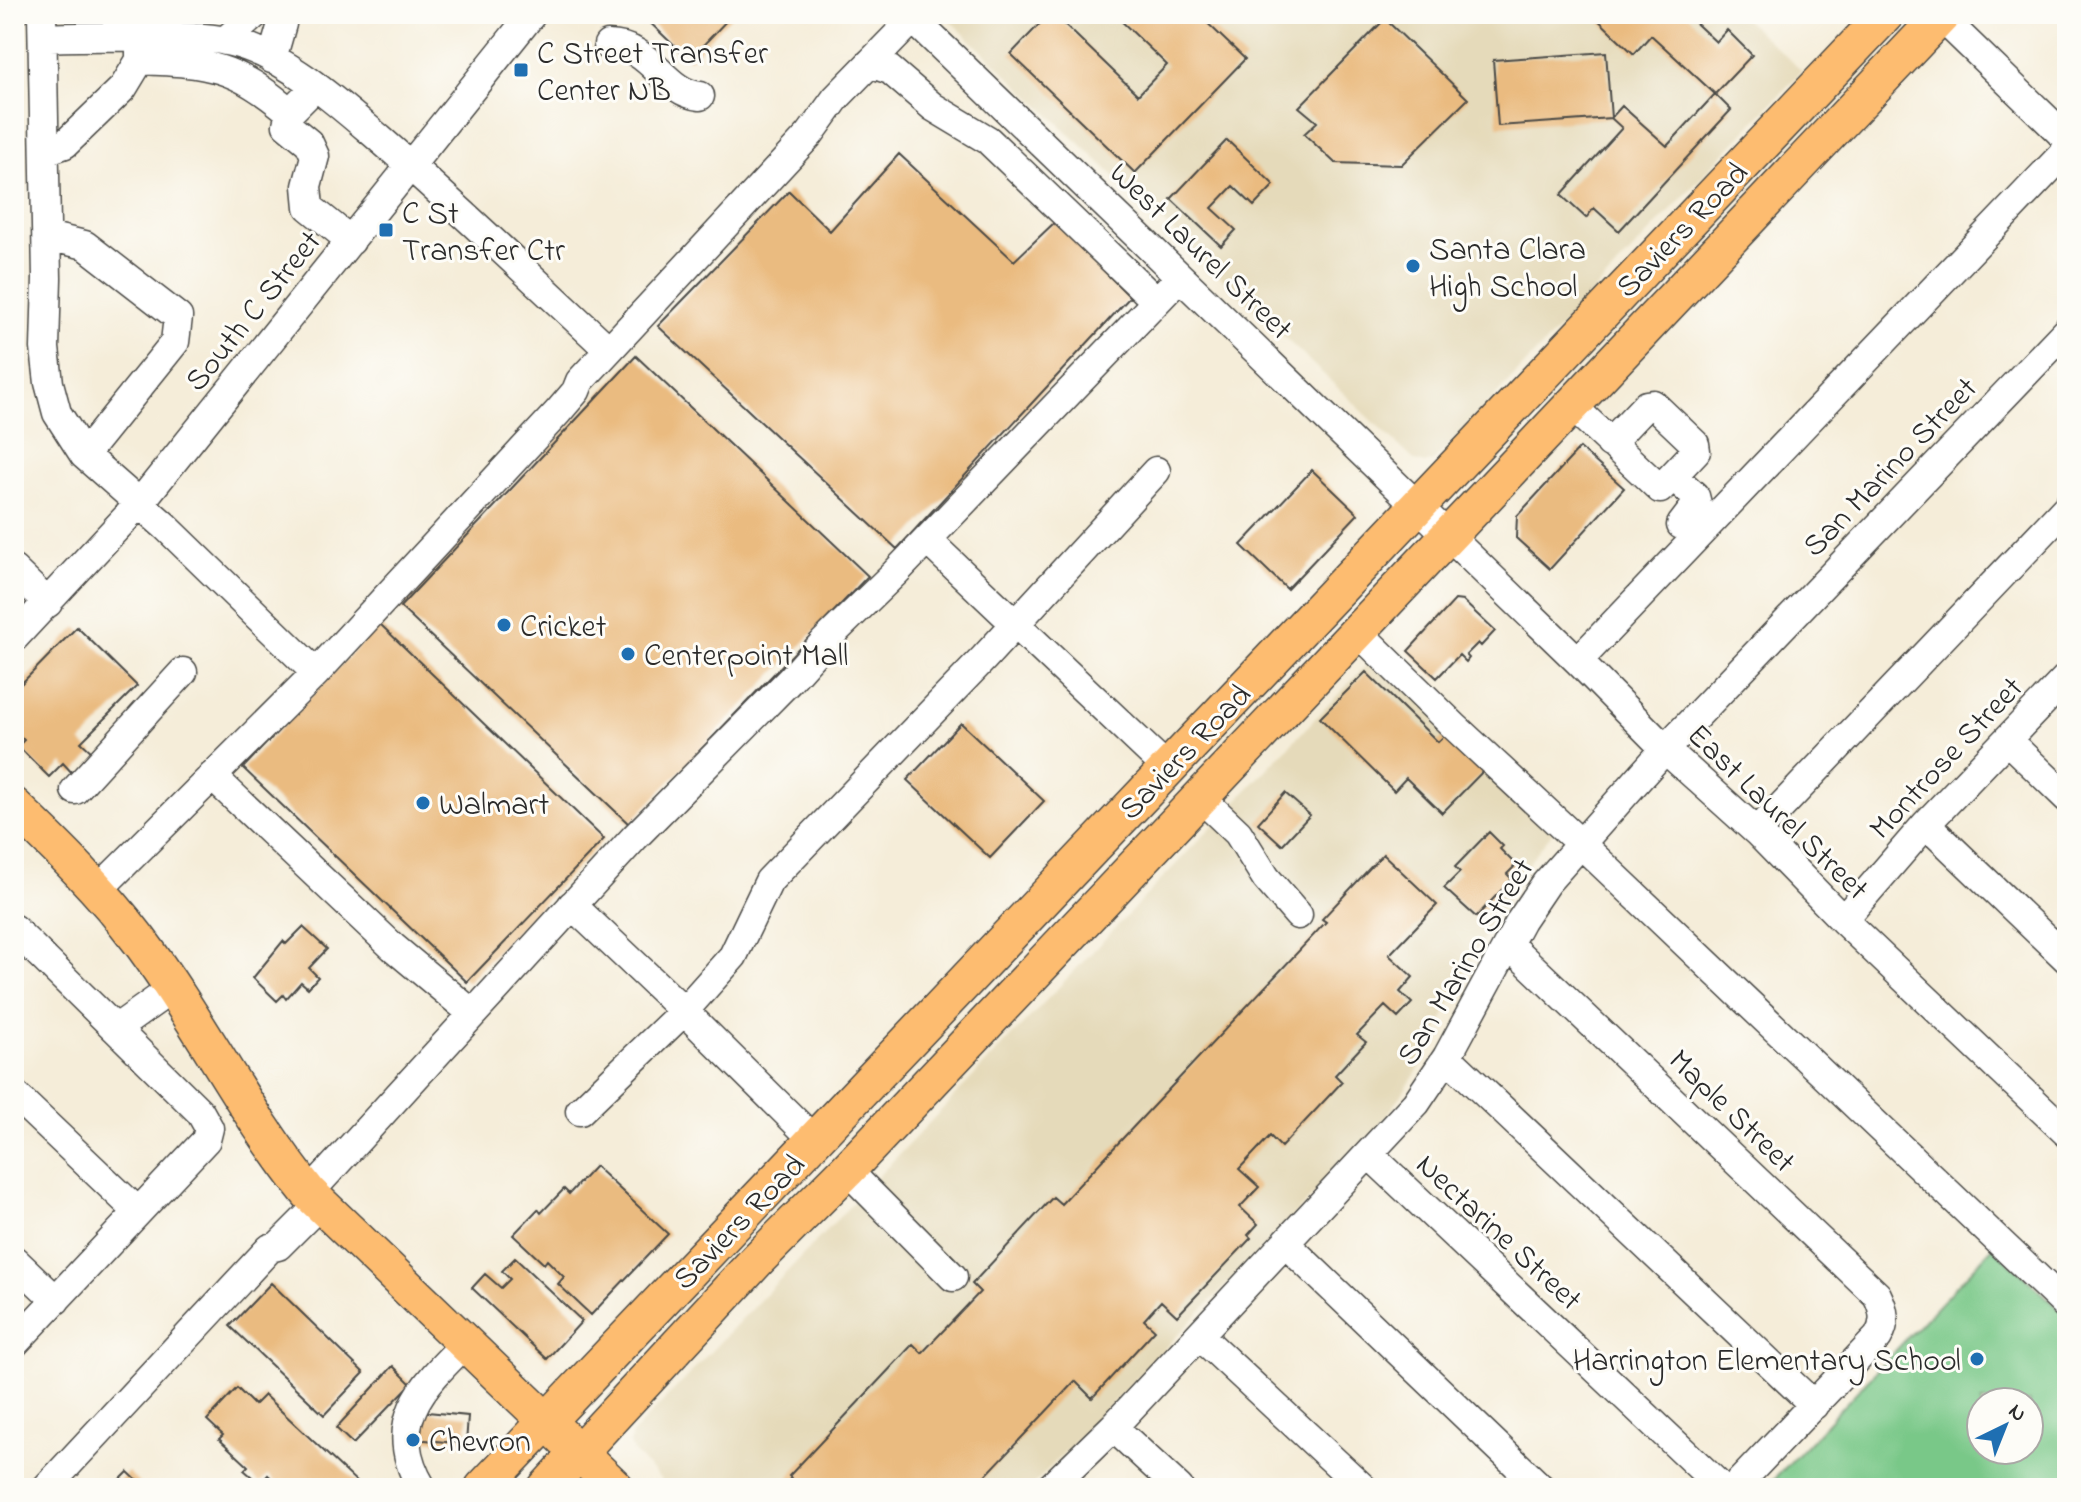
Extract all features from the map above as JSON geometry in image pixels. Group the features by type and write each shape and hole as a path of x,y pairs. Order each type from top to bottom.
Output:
{"main road":[{"name":"Saviers Road","path":"483,1488 1886,14"},
{"name":"Saviers Road","path":"546,1488 732,1287 964,1048 1941,15"},
{"path":"1201,798 1199,780 1203,765 1214,749 1289,672 1304,626"},
{"path":"964,1048 977,1007 1166,806 1174,791 1175,777 1167,768"},
{"path":"14,806 98,890 139,940 173,988 276,1152 314,1198 616,1488"},
{"path":"847,1170 846,1152 862,1118 944,1031 968,979"},
{"path":"732,1287 750,1246 801,1192 816,1164 815,1141"}],"street":[{"path":"225,41 255,14"},
{"path":"272,59 282,24 279,14"},
{"name":"South C Street","path":"26,618 139,504 532,14"},
{"path":"1941,15 2067,139"},
{"path":"98,890 316,673 558,412 576,391 580,381 810,134 836,98 910,17"},
{"name":"West Laurel Street","path":"910,17 1047,145 1447,537"},
{"path":"290,112 268,94 230,71 43,26 47,236 45,348 49,383 57,413 84,455 165,526 316,673"},
{"path":"140,49 225,41 272,59 315,87 410,166 609,350"},
{"path":"608,45 624,46 640,53 684,92 700,96"},
{"path":"45,151 65,144 123,88 140,49"},
{"path":"870,63 890,70 933,107 988,140 1156,301"},
{"path":"315,87 290,112 287,125 309,143 315,156 307,186 309,207 351,241"},
{"path":"1578,661 2067,150"},
{"path":"47,236 85,245 178,317 175,342 84,455"},
{"path":"46,1488 270,1248 278,1246 314,1198 472,1013 572,905 1180,277"},
{"name":"San Marino Street","path":"1050,1488 1200,1336 1416,1103 1447,1057 1521,920 1546,883 1665,749 2067,330"},
{"path":"1571,405 1610,443 1660,489 1696,451 1695,444 1653,404 1646,405 1610,443"},
{"path":"580,1111 684,1011 733,956 769,881 1016,624 1156,471"},
{"path":"1673,476 1695,496 1697,504 1681,525"},
{"path":"1757,832 2067,507"},
{"name":"East Laurel Street","path":"1447,537 2067,1133"},
{"path":"927,540 1167,768"},
{"path":"14,570 26,618"},
{"path":"1358,632 2067,1306"},
{"path":"75,790 183,672"},
{"name":"Montrose Street","path":"1843,920 1926,824 2067,677"},
{"path":"2007,740 2067,798"},
{"path":"212,776 382,936 472,1013"},
{"path":"1201,798 1238,833 1266,878 1298,915"},
{"path":"1926,824 2067,959"},
{"path":"572,905 815,1141"},
{"path":"14,929 200,1112 209,1128 206,1140 14,1344"},
{"name":"Maple Street","path":"1509,945 1877,1295 1885,1319 1878,1337 1814,1405"},
{"path":"117,1028 173,988"},
{"path":"1447,1057 1814,1405 1734,1488"},
{"path":"14,1094 138,1212"},
{"name":"Nectarine Street","path":"1370,1155 1722,1488"},
{"path":"847,1170 953,1277"},
{"path":"1286,1244 1541,1488"},
{"path":"14,1260 56,1300"},
{"path":"1200,1336 1363,1488"},
{"path":"422,1488 411,1469 405,1449 406,1429 413,1406 440,1369 466,1343"},
{"path":"1113,1427 1179,1488"}],"shaded area":[{"name":"Santa Clara High School","path":"943,14 1739,14 1802,71 1435,460 1425,464 1415,461"},
{"path":"1374,657 1556,827 1531,860 1471,959 1419,1069 1380,1126 1030,1488 670,1488 633,1452 630,1443 632,1434"}],"green space":[{"name":"Harrington Elementary School","path":"1993,1247 2067,1316 2067,1488 1766,1488"}],"building":[{"path":"641,14 733,14 689,60"},
{"path":"1049,14 1054,14 1138,95 1167,65 1114,14 1198,14 1245,59 1135,173 1011,54"},
{"path":"1592,14 1686,14 1716,42 1727,30 1752,55 1715,94 1651,35 1634,54"},
{"path":"1385,19 1468,99 1401,165 1335,163 1304,134 1317,122 1299,107"},
{"path":"1606,52 1611,118 1498,126 1493,60"},
{"path":"1715,94 1731,110 1619,231 1594,208 1586,218 1561,195 1622,128 1611,118 1622,106 1667,146"},
{"path":"1227,140 1274,185 1254,206 1233,186 1212,208 1236,230 1221,246 1171,199"},
{"path":"899,154 1014,261 1055,222 1130,297 897,549 658,326 789,191 830,231"},
{"path":"636,356 868,576 629,824 400,607"},
{"path":"1580,448 1624,488 1550,569 1516,538 1517,516"},
{"path":"1312,470 1358,514 1287,589 1241,545"},
{"path":"1455,600 1463,601 1495,631 1481,646 1478,643 1466,655 1469,658 1466,662 1459,655 1437,678 1408,651"},
{"name":"Walmart","path":"380,624 604,839 467,982 243,768"},
{"path":"77,627 137,686 81,742 93,753 73,774 63,763 49,777 18,746 24,740 14,730 14,691"},
{"path":"1366,672 1438,742 1454,726 1491,763 1442,813 1406,778 1394,791 1320,718"},
{"path":"961,723 1044,801 990,858 907,780"},
{"path":"1285,793 1310,815 1282,845 1258,823"},
{"path":"1489,832 1516,865 1507,874 1512,879 1476,917 1444,888 1460,872 1455,867"},
{"path":"1383,854 1437,905 1389,955 1413,977 1400,992 1412,1003 1398,1018 1385,1006 1357,1035 1366,1042 1335,1075 1342,1082 1281,1147 1270,1136 1239,1169 1259,1187 1240,1207 1258,1224 1248,1235 1251,1238 1177,1316 1161,1301 1144,1320 1155,1330 1092,1398 1075,1381 974,1488 781,1488 913,1344 922,1353 980,1292 972,1284 1053,1197 1061,1204 1326,922 1322,919"},
{"path":"303,927 327,949 309,968 318,977 308,988 301,982 286,999 283,995 277,1001 253,978 283,941 286,944"},
{"path":"595,1166 668,1234 591,1315 558,1284 564,1277 547,1260 544,1264 513,1235 538,1209 541,1213 564,1189 569,1194"},
{"path":"515,1258 582,1321 547,1359 472,1288 485,1274 501,1288 510,1279 502,1271"},
{"path":"271,1283 364,1373 324,1415 230,1326"},
{"path":"393,1366 411,1384 353,1444 336,1428"},
{"path":"237,1388 254,1405 264,1395 358,1483 354,1488 282,1488 268,1475 260,1484 244,1470 248,1466 219,1439 223,1435 207,1420"},
{"path":"417,1411 468,1416 466,1444 415,1439"},
{"path":"128,1472 145,1488 112,1488"}],"place":[{"name":"C Street Transfer Center NB","path":"521,70"},
{"name":"C St Transfer Ctr","path":"386,230"},
{"name":"Santa Clara High School","path":"1413,266"},
{"name":"Cricket","path":"504,625"},
{"name":"Centerpoint Mall","path":"628,654"},
{"name":"Walmart","path":"423,803"},
{"name":"Harrington Elementary School","path":"1977,1359"},
{"name":"Chevron","path":"413,1440"}]}
